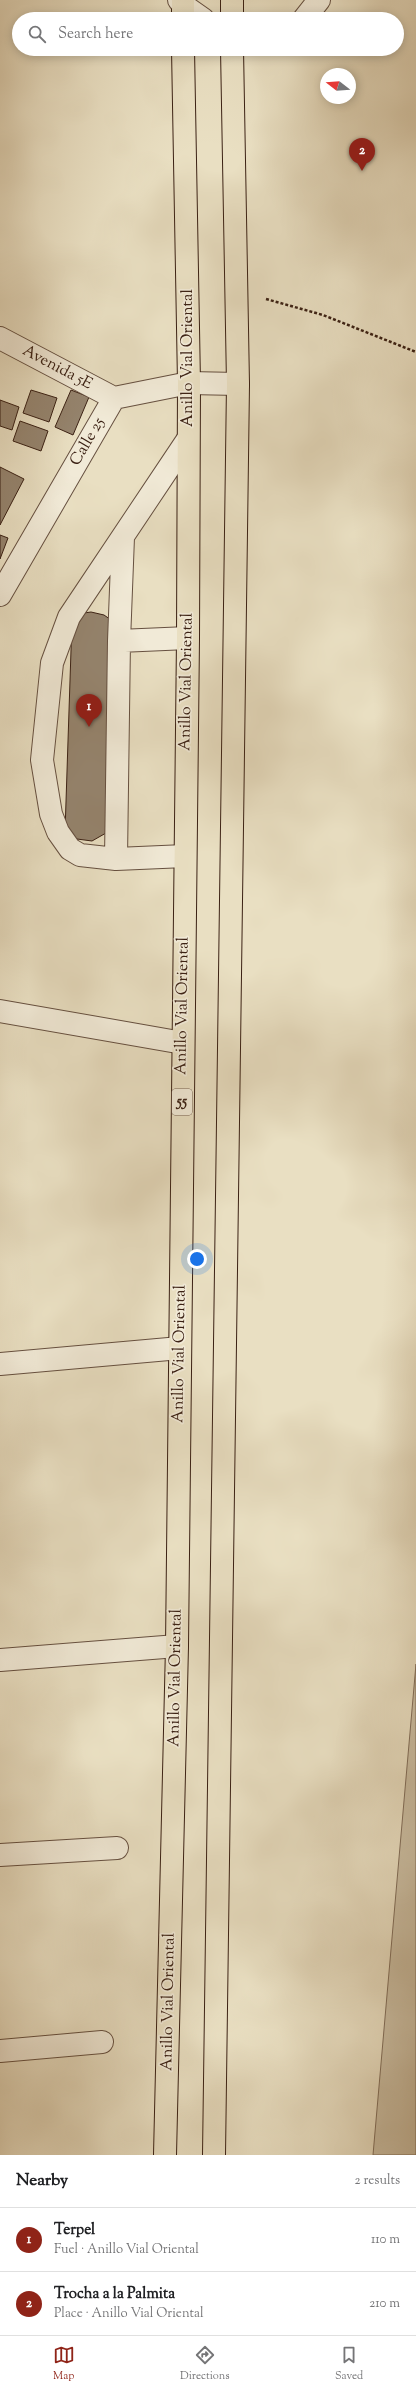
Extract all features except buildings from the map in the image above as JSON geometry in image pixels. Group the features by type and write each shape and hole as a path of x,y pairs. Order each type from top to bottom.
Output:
{"highway":[{"path":"232,0 232,12"},
{"name":"Anillo Vial Oriental","path":"165,2155 177,1646 188,638 189,383 183,56"},
{"path":"214,2155 238,384 232,56"}],"street":[{"path":"310,12 319,0"},
{"path":"182,6 192,12"},
{"name":"Avenida 5E","path":"0,338 114,398"},
{"path":"114,398 189,383 238,384"},
{"name":"Calle 25","path":"0,595 114,398"},
{"path":"185,856 116,859 80,855 70,849 58,832 51,814 42,760 48,689 59,641 81,596 188,439"},
{"path":"116,859 122,537"},
{"path":"119,641 188,638"},
{"path":"0,1011 183,1043"},
{"path":"0,1364 180,1348"},
{"path":"0,1660 177,1646"},
{"path":"0,1855 117,1848"},
{"path":"0,2051 102,2042"}],"path":[{"path":"236,290 323,315 416,352"}],"shaded area":[{"path":"416,1664 416,2155 373,2155"}],"place":[{"name":"Trocha a la Palmita","path":"362,171"},
{"name":"Terpel","path":"89,727"}]}
